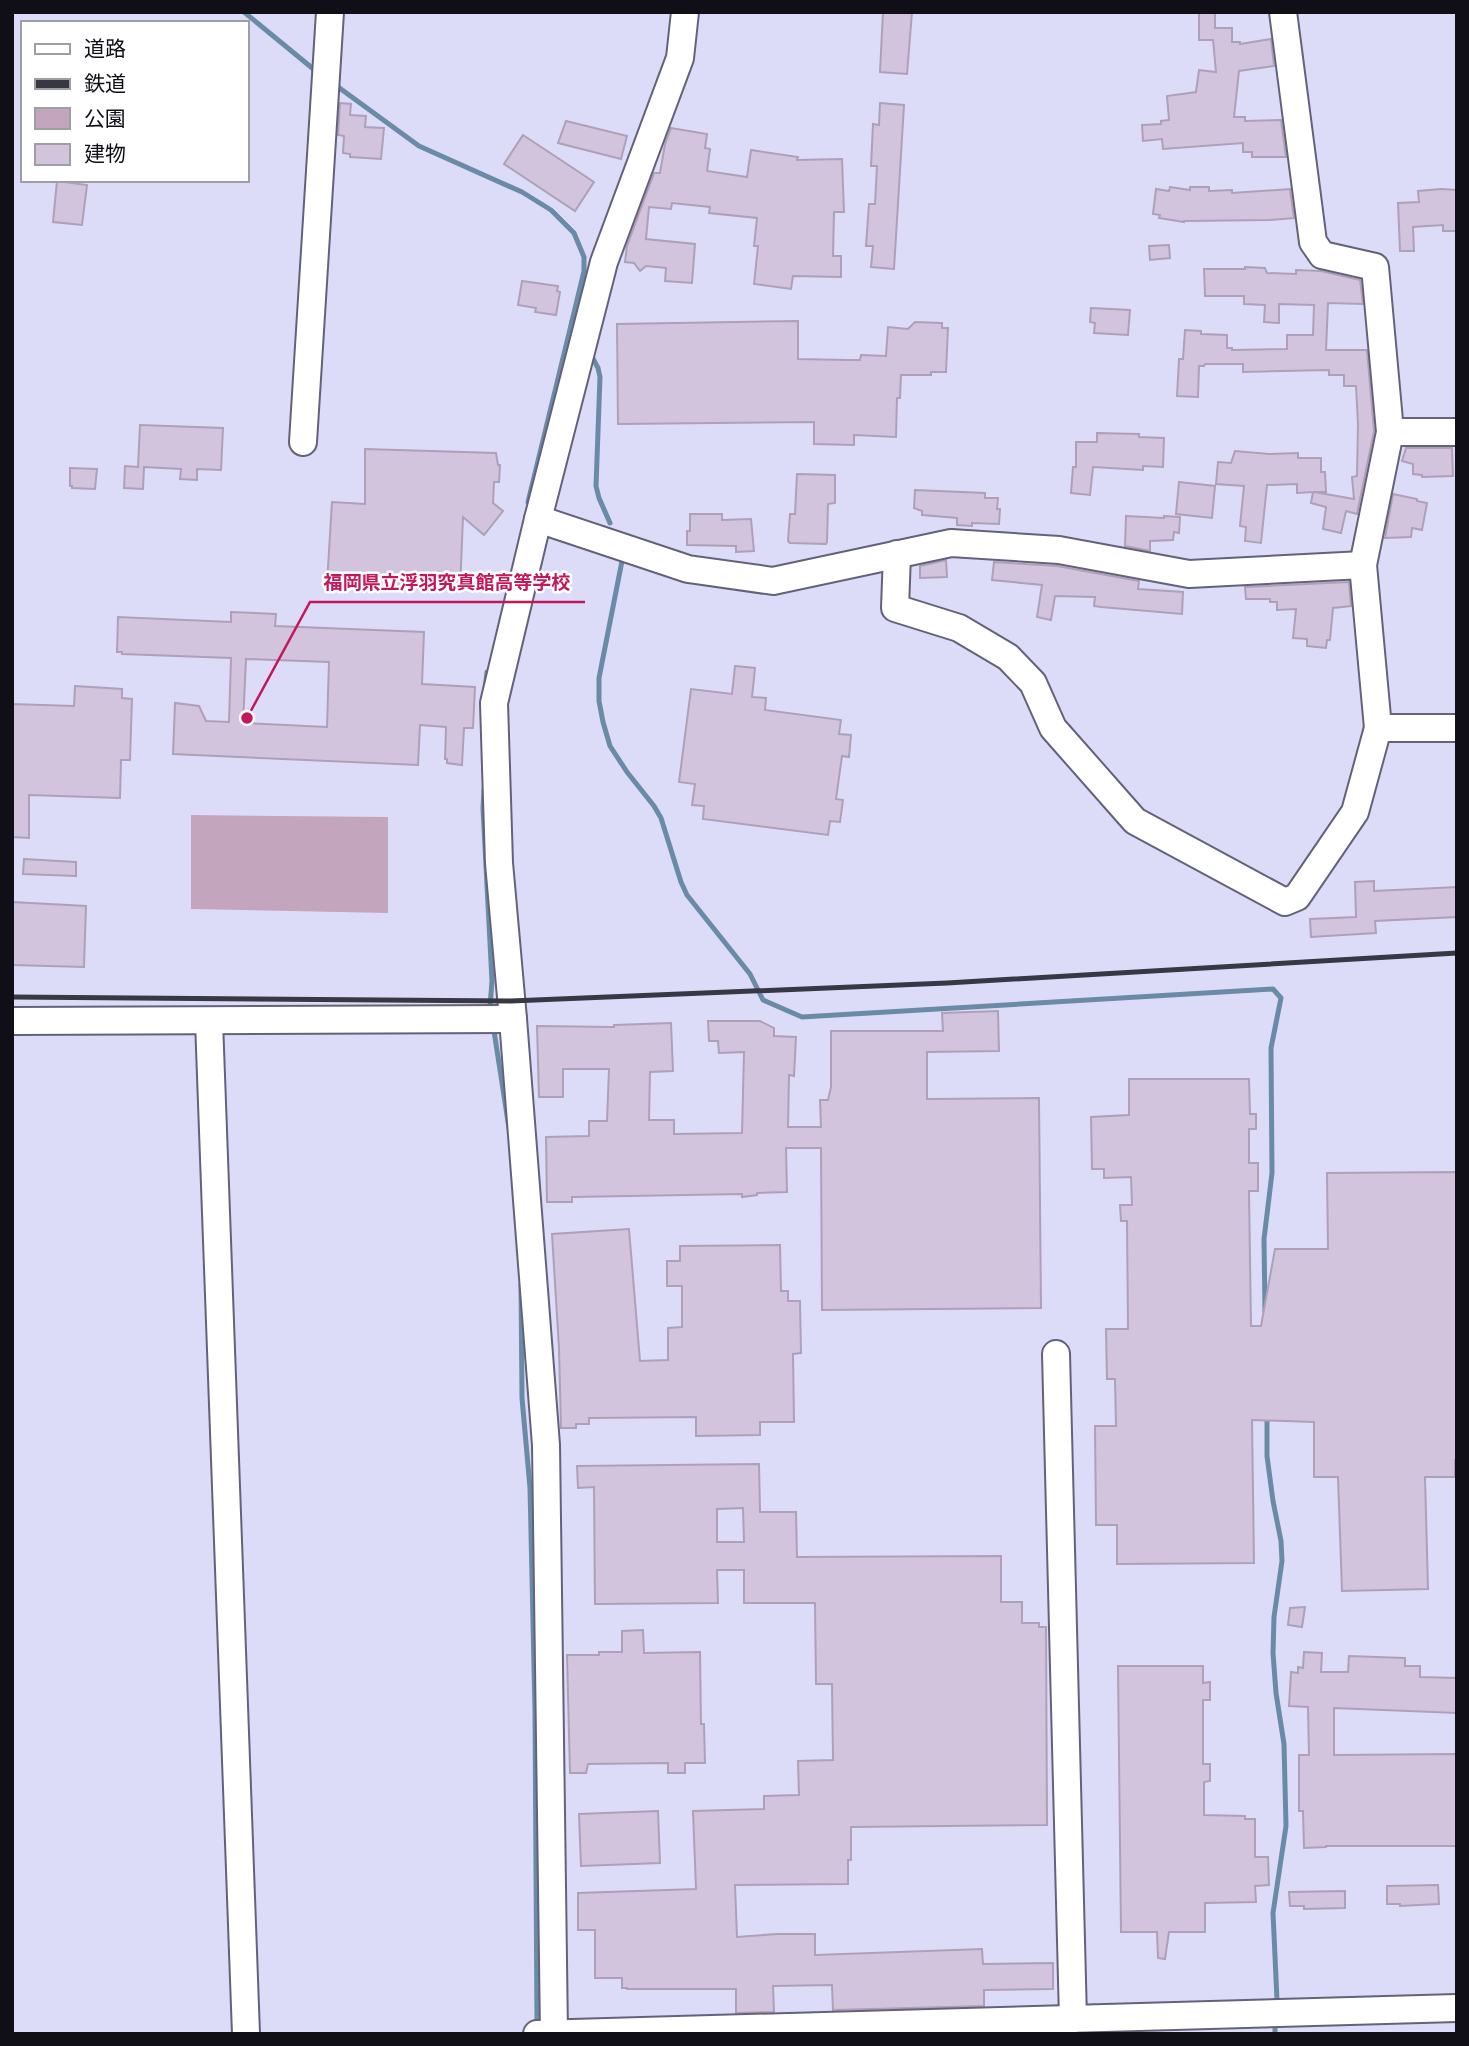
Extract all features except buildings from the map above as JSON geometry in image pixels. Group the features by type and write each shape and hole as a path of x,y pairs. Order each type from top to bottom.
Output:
{"street":[{"path":"303,442 330,12"},
{"path":"554,2033 546,1445 499,863 494,703 604,262 680,58 685,12"},
{"path":"897,554 895,608 959,628 1008,657 1033,683 1053,728 1135,821 1285,902 1297,897 1355,813 1378,728 1363,565 1390,432 1375,267 1322,255 1313,242 1283,12"},
{"path":"1390,432 1457,432"},
{"path":"538,519 688,569 773,581 951,543 1059,550 1189,574 1363,565"},
{"path":"1378,728 1457,728"},
{"path":"12,1021 513,1019"},
{"path":"209,1021 246,2034"},
{"path":"1056,1354 1073,2019"},
{"path":"536,2034 875,2029 1073,2019 1457,2008"}],"green space":[{"path":"191,815 388,817 388,913 191,909"}],"waterway":[{"path":"244,12 317,72"},
{"path":"334,84 419,146 522,192 551,210 574,233 584,257 584,271 572,321 575,326"},
{"path":"528,502 572,321"},
{"path":"590,353 600,377 596,486 610,523"},
{"path":"622,561 599,678 599,701 610,746 661,818 687,895 750,974 763,1000 802,1017 1273,989 1281,998 1271,1048 1272,1173 1264,1239 1265,1312"},
{"path":"485,690 487,672"},
{"path":"484,790 492,981 490,1007"},
{"path":"494,1031 509,1128"},
{"path":"521,1284 522,1398 530,1488 535,1711 537,2026"},
{"path":"1267,1416 1267,1456 1282,1561 1274,1617 1273,1653 1284,1744 1286,1826 1273,1913 1277,2000"},
{"path":"1275,2029 1275,2034"}],"railway":[{"path":"12,997 511,1001 947,983 1457,953"}],"place":[{"name":"福岡県立浮羽究真館高等学校","path":"247,718"}]}
